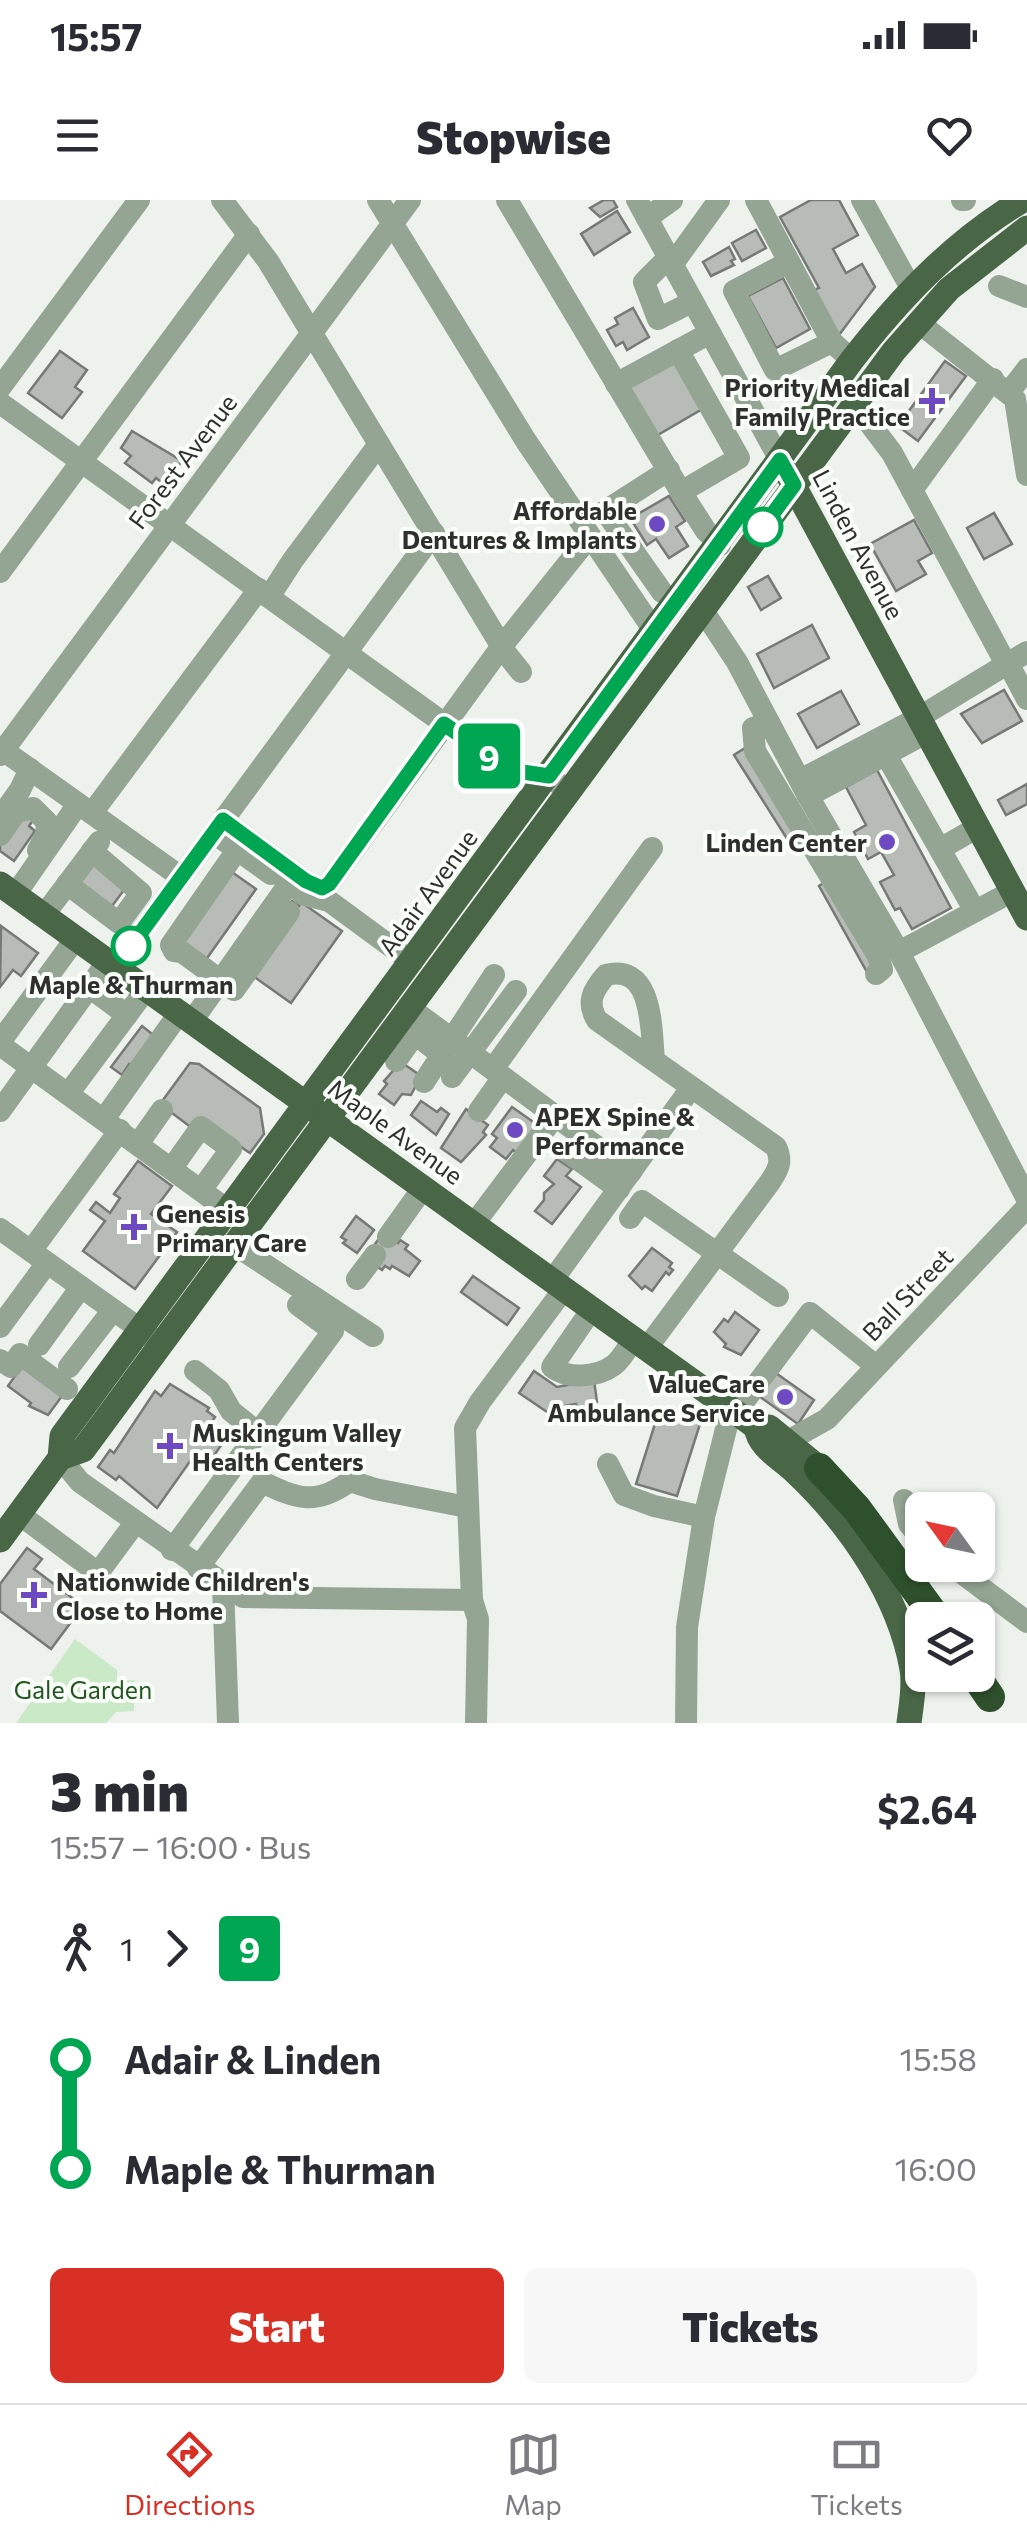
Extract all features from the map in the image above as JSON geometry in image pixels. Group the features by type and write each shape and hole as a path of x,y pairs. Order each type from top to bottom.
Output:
{"highway":[{"path":"819,1468 857,1509 925,1602"}],"main road":[{"name":"Adair Avenue","path":"0,1538 60,1458 62,1436 235,1246 412,962 852,360 911,288 959,246 1023,200"},
{"name":"Adair Avenue","path":"151,1337 229,1210 410,1008 918,322 948,289 1027,228"},
{"name":"Linden Avenue","path":"780,460 1027,918"},
{"name":"Maple Avenue","path":"8,890 741,1416"},
{"path":"741,1416 769,1426 819,1468"},
{"path":"741,1416 758,1439 831,1510 877,1578 896,1614 913,1673 910,1723"}],"street":[{"path":"0,388 140,200"},
{"path":"222,200 250,234 521,672"},
{"path":"378,200 526,441 655,632"},
{"name":"Forest Avenue","path":"1,751 410,200"},
{"path":"507,200 681,492 720,545"},
{"path":"642,209 674,200 680,206 686,200"},
{"path":"692,302 658,319 644,282 670,261 719,200"},
{"path":"756,200 832,342 852,360"},
{"path":"862,200 911,288"},
{"name":"Linden Avenue","path":"642,209 780,460"},
{"path":"0,572 250,234"},
{"path":"789,262 734,291 775,370 832,342"},
{"path":"999,286 1027,297"},
{"path":"616,384 747,316"},
{"path":"918,322 1016,399 1027,475"},
{"path":"678,350 739,458 681,492"},
{"path":"912,490 1002,385 1027,369"},
{"path":"0,403 510,770 549,776 570,792"},
{"path":"855,404 892,452 1014,660 1027,699"},
{"path":"8,890 86,816 293,560 380,444"},
{"path":"662,592 606,510 669,470"},
{"path":"68,884 119,922 136,904 181,877 434,533"},
{"path":"219,826 322,888 335,876 502,646 590,536"},
{"path":"702,610 737,662 899,952 1027,1199"},
{"path":"804,788 886,755 1014,660"},
{"path":"768,723 753,728 756,751 878,956 882,969 876,974"},
{"path":"804,788 922,726"},
{"path":"1,751 25,780 181,877"},
{"path":"886,755 975,911"},
{"path":"510,770 524,811"},
{"path":"1,818 25,780"},
{"path":"1,818 33,808 42,814 47,822 46,835 38,849 38,863"},
{"path":"86,816 92,851 121,873 136,904"},
{"path":"219,826 237,850 293,899 329,900 412,962"},
{"path":"940,849 978,827"},
{"path":"479,1111 498,1073 652,848"},
{"path":"227,985 182,952 174,951 171,945 237,850"},
{"path":"44,915 92,851"},
{"path":"0,1111 88,987 112,964 150,855"},
{"path":"899,952 1012,892"},
{"path":"0,1328 186,1017 227,985 293,899"},
{"path":"76,938 0,1044 229,1210"},
{"path":"452,1077 455,1049 494,975"},
{"path":"88,987 127,1015"},
{"path":"68,1094 146,988"},
{"path":"424,1082 516,990"},
{"path":"410,1008 455,1049"},
{"path":"396,1061 415,1034 455,1049 498,1073 555,1116 625,1180"},
{"path":"592,1309 552,1368 561,1374 594,1374 616,1364 640,1343 717,1253 779,1168 776,1148 654,1060"},
{"path":"0,1061 17,1087"},
{"path":"476,1723 478,1619 472,1600 465,1428 625,1180 691,1088"},
{"path":"121,1131 162,1110"},
{"path":"474,1224 555,1116"},
{"path":"172,1168 201,1127 231,1149 201,1190"},
{"path":"565,1150 625,1180"},
{"path":"357,1279 423,1188"},
{"path":"630,1218 642,1200 778,1296"},
{"name":"Ball Street","path":"788,1441 826,1418 1027,1207"},
{"path":"0,1229 151,1337"},
{"path":"235,1246 373,1336"},
{"path":"39,1345 81,1287"},
{"path":"172,1550 333,1330 298,1305"},
{"path":"0,1360 11,1367 20,1354 68,1378 113,1310"},
{"path":"686,1723 687,1627 704,1517 741,1416 810,1313 876,1366"},
{"path":"195,1371 219,1390 231,1411 258,1432"},
{"path":"819,1468 826,1418"},
{"path":"60,1458 80,1482 243,1597 472,1600"},
{"path":"608,1464 624,1495 704,1517"},
{"path":"198,1568 262,1482 288,1495 306,1498 330,1496 350,1481 375,1490 467,1506"},
{"path":"904,1500 905,1504"},
{"path":"19,1514 98,1573 134,1522"},
{"path":"974,1582 1027,1622"},
{"path":"223,1585 228,1723"}],"green space":[{"name":"Gale Garden","path":"75,1639 117,1670 117,1681 135,1680 134,1711 116,1712 106,1723 16,1723"}],"building":[{"path":"613,200 617,207 600,217 590,208"},
{"path":"811,200 839,200 858,235 833,249 846,273 862,264 875,287 836,339 810,292 819,288 780,217"},
{"path":"617,211 630,232 594,255 581,234"},
{"path":"756,230 766,248 742,261 732,243"},
{"path":"729,247 734,265 711,276 703,262"},
{"path":"783,278 810,329 776,348 748,296"},
{"path":"633,308 649,337 627,350 623,342 616,346 607,330 618,324 615,318"},
{"path":"60,351 87,370 75,387 82,392 62,418 28,393"},
{"path":"675,357 704,408 656,436 627,385"},
{"name":"Priority Medical Family Practice","path":"945,361 966,376 918,441 898,426"},
{"path":"132,431 182,461 165,485 156,478 152,483 125,463 131,456 121,448"},
{"name":"Affordable Dentures & Implants","path":"669,496 685,521 676,527 688,546 669,558 656,539 647,545 632,521"},
{"path":"994,513 1012,544 984,559 967,528"},
{"path":"914,520 932,553 918,561 926,574 896,591 870,544"},
{"path":"768,576 781,598 761,610 748,587"},
{"path":"812,625 829,658 774,688 757,654"},
{"path":"1004,690 1022,721 982,743 961,714"},
{"path":"841,691 859,724 817,748 798,714"},
{"path":"745,748 807,846 796,853 734,755"},
{"name":"Linden Center","path":"877,770 951,908 912,929 900,908 895,910 880,882 894,875 881,852 868,859 854,832 866,825 846,787"},
{"path":"1027,784 1027,804 1006,815 998,800"},
{"path":"16,817 34,819 29,826 35,831 14,861 0,851 0,839"},
{"path":"93,860 124,890 112,906 78,882"},
{"path":"229,870 256,889 205,961 178,942"},
{"path":"830,879 879,966 867,972 819,886"},
{"path":"292,901 299,906 301,902 342,931 291,1003 250,974"},
{"path":"1,926 38,953 21,976 13,970 0,987"},
{"path":"142,1026 156,1037 135,1069 129,1064 122,1075 111,1067"},
{"path":"401,1062 421,1076 411,1095 402,1094 394,1105 379,1094 387,1084 384,1081"},
{"path":"190,1063 199,1064 260,1108 264,1134 250,1153 199,1119 192,1128 160,1104"},
{"path":"421,1101 437,1112 441,1108 449,1114 436,1135 411,1115"},
{"name":"APEX Spine & Performance","path":"512,1107 539,1126 518,1154 513,1150 506,1159 490,1147 497,1138 492,1134"},
{"path":"466,1109 488,1125 483,1132 486,1135 461,1162 441,1148"},
{"path":"557,1159 572,1169 566,1176 581,1187 552,1224 535,1211 554,1184 544,1176"},
{"name":"Genesis Primary Care","path":"138,1161 172,1186 151,1214 177,1232 135,1289 83,1251 105,1221 90,1210 96,1202 110,1213 120,1198 114,1194"},
{"path":"356,1216 374,1230 357,1253 341,1237"},
{"path":"383,1233 408,1245 405,1249 420,1261 409,1276 392,1266 382,1270 372,1263 370,1251"},
{"path":"652,1248 672,1263 669,1267 673,1270 669,1275 666,1272 652,1291 645,1286 642,1289 629,1276"},
{"path":"473,1276 519,1308 507,1325 461,1292"},
{"path":"735,1312 759,1330 741,1355 724,1347 726,1344 714,1332"},
{"path":"22,1366 62,1396 48,1415 29,1406 31,1403 8,1386"},
{"path":"534,1371 557,1387 594,1380 597,1402 577,1410 576,1404 559,1407 553,1416 519,1393"},
{"name":"ValueCare Ambulance Service","path":"773,1371 814,1400 798,1424 756,1394"},
{"name":"Muskingum Valley Health Centers","path":"170,1384 209,1408 207,1411 215,1417 207,1429 224,1441 213,1457 198,1450 157,1508 119,1476 116,1480 98,1467 110,1450 114,1453 155,1391 161,1396"},
{"path":"675,1410 700,1424 677,1496 636,1484 659,1411 673,1415"},
{"name":"Nationwide Children's Close to Home","path":"27,1548 42,1559 34,1569 83,1606 51,1649 0,1611 0,1584"}],"bus line":[{"name":"9","path":"131,946 223,820 306,881 322,888 329,884 444,724 510,770 549,776 780,460 794,485 763,527"}],"place":[{"name":"Priority Medical Family Practice","path":"932,401"},
{"name":"Affordable Dentures & Implants","path":"657,524"},
{"name":"Linden Center","path":"887,842"},
{"name":"Maple & Thurman","path":"131,946"},
{"name":"APEX Spine & Performance","path":"515,1130"},
{"name":"Genesis Primary Care","path":"134,1227"},
{"name":"ValueCare Ambulance Service","path":"785,1397"},
{"name":"Muskingum Valley Health Centers","path":"170,1446"},
{"name":"Nationwide Children's Close to Home","path":"34,1595"}]}
